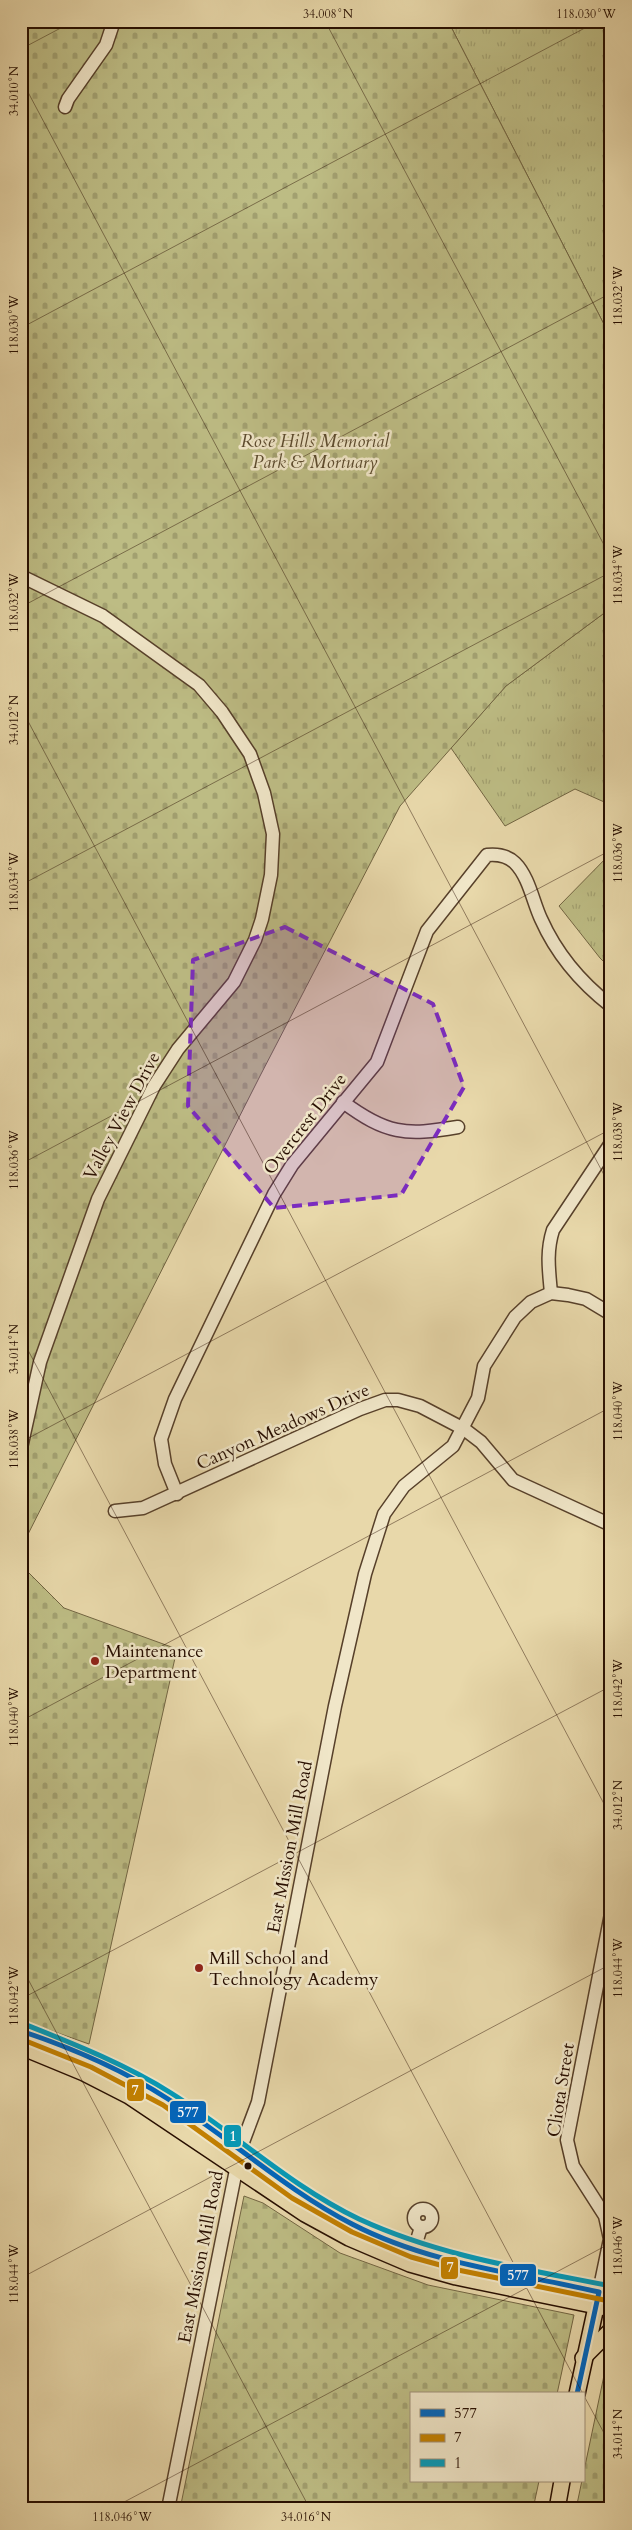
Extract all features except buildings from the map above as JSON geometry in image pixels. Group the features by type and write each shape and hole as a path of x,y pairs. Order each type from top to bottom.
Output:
{"main road":[{"path":"21,2031 94,2060 167,2099 311,2201 412,2257 493,2271 602,2297 611,2309"},
{"path":"21,2046 36,2047 83,2065 90,2064 94,2060"},
{"path":"21,2046 84,2073 129,2096 305,2214 349,2238 412,2257 488,2284 602,2297"},
{"path":"577,2392 583,2358 602,2297"},
{"path":"583,2358 611,2330"},
{"path":"557,2509 562,2482"}],"street":[{"path":"65,107 68,99 106,45 114,21"},
{"name":"Valley View Drive","path":"21,576 103,616 199,685 222,712 250,754 264,793 272,834 271,874 262,919 255,940 234,982 178,1049 154,1086 102,1192 70,1275 40,1362 21,1448"},
{"name":"Overcrest Drive","path":"177,1494 164,1464 161,1439 175,1399 274,1194 292,1165 377,1062 426,931 486,855 498,853 515,863 524,877 552,943 571,970 611,1006"},
{"path":"343,1102 368,1121 382,1127 410,1131 458,1127"},
{"path":"611,1143 553,1230 548,1245 547,1260 551,1293 586,1300 611,1314"},
{"name":"East Mission Mill Road","path":"168,2509 240,2150 258,2102 335,1706 365,1574 384,1514 404,1486 453,1446 464,1429 478,1398 484,1366 515,1317 531,1302 551,1293"},
{"name":"Canyon Meadows Drive","path":"115,1511 143,1508 385,1400 398,1400 420,1406 464,1429 481,1442 513,1480 611,1525"},
{"name":"Cliota Street","path":"602,2297 610,2239 605,2216 573,2166 567,2140 611,1914"},
{"path":"412,2257 420,2231"}],"highlighted area":[{"path":"285,927 433,1004 464,1087 401,1195 274,1208 188,1106 193,960"}],"green space":[{"name":"Rose Hills Memorial Park & Mortuary","path":"21,21 448,21 611,338 611,608 506,686 400,806 260,1076 21,1548"},
{"path":"448,21 611,21 611,338"},
{"path":"611,608 611,805 575,789 505,826 451,748 506,686"},
{"path":"611,853 611,969 559,906"},
{"path":"21,1565 64,1608 177,1649 89,2044 21,2020"},
{"path":"244,2196 263,2203 340,2253 428,2285 574,2315 557,2392 410,2392 410,2482 539,2482 533,2509 180,2509"},
{"path":"611,2342 611,2509 576,2509 582,2482 584,2482 584,2471"}],"transit line":[{"name":"1","path":"24,2024 99,2055 154,2083 195,2109 310,2191 359,2219 389,2232 451,2252 611,2286"},
{"name":"577","path":"21,2031 97,2060 151,2088 191,2114 304,2196 328,2211 381,2238 411,2249 473,2266 599,2292 577,2392"},
{"name":"7","path":"21,2039 91,2067 163,2105 292,2198 352,2232 411,2257 458,2270 609,2301"}],"place":[{"name":"Maintenance Department","path":"95,1661"},
{"name":"Mill School and Technology Academy","path":"199,1968"}]}
